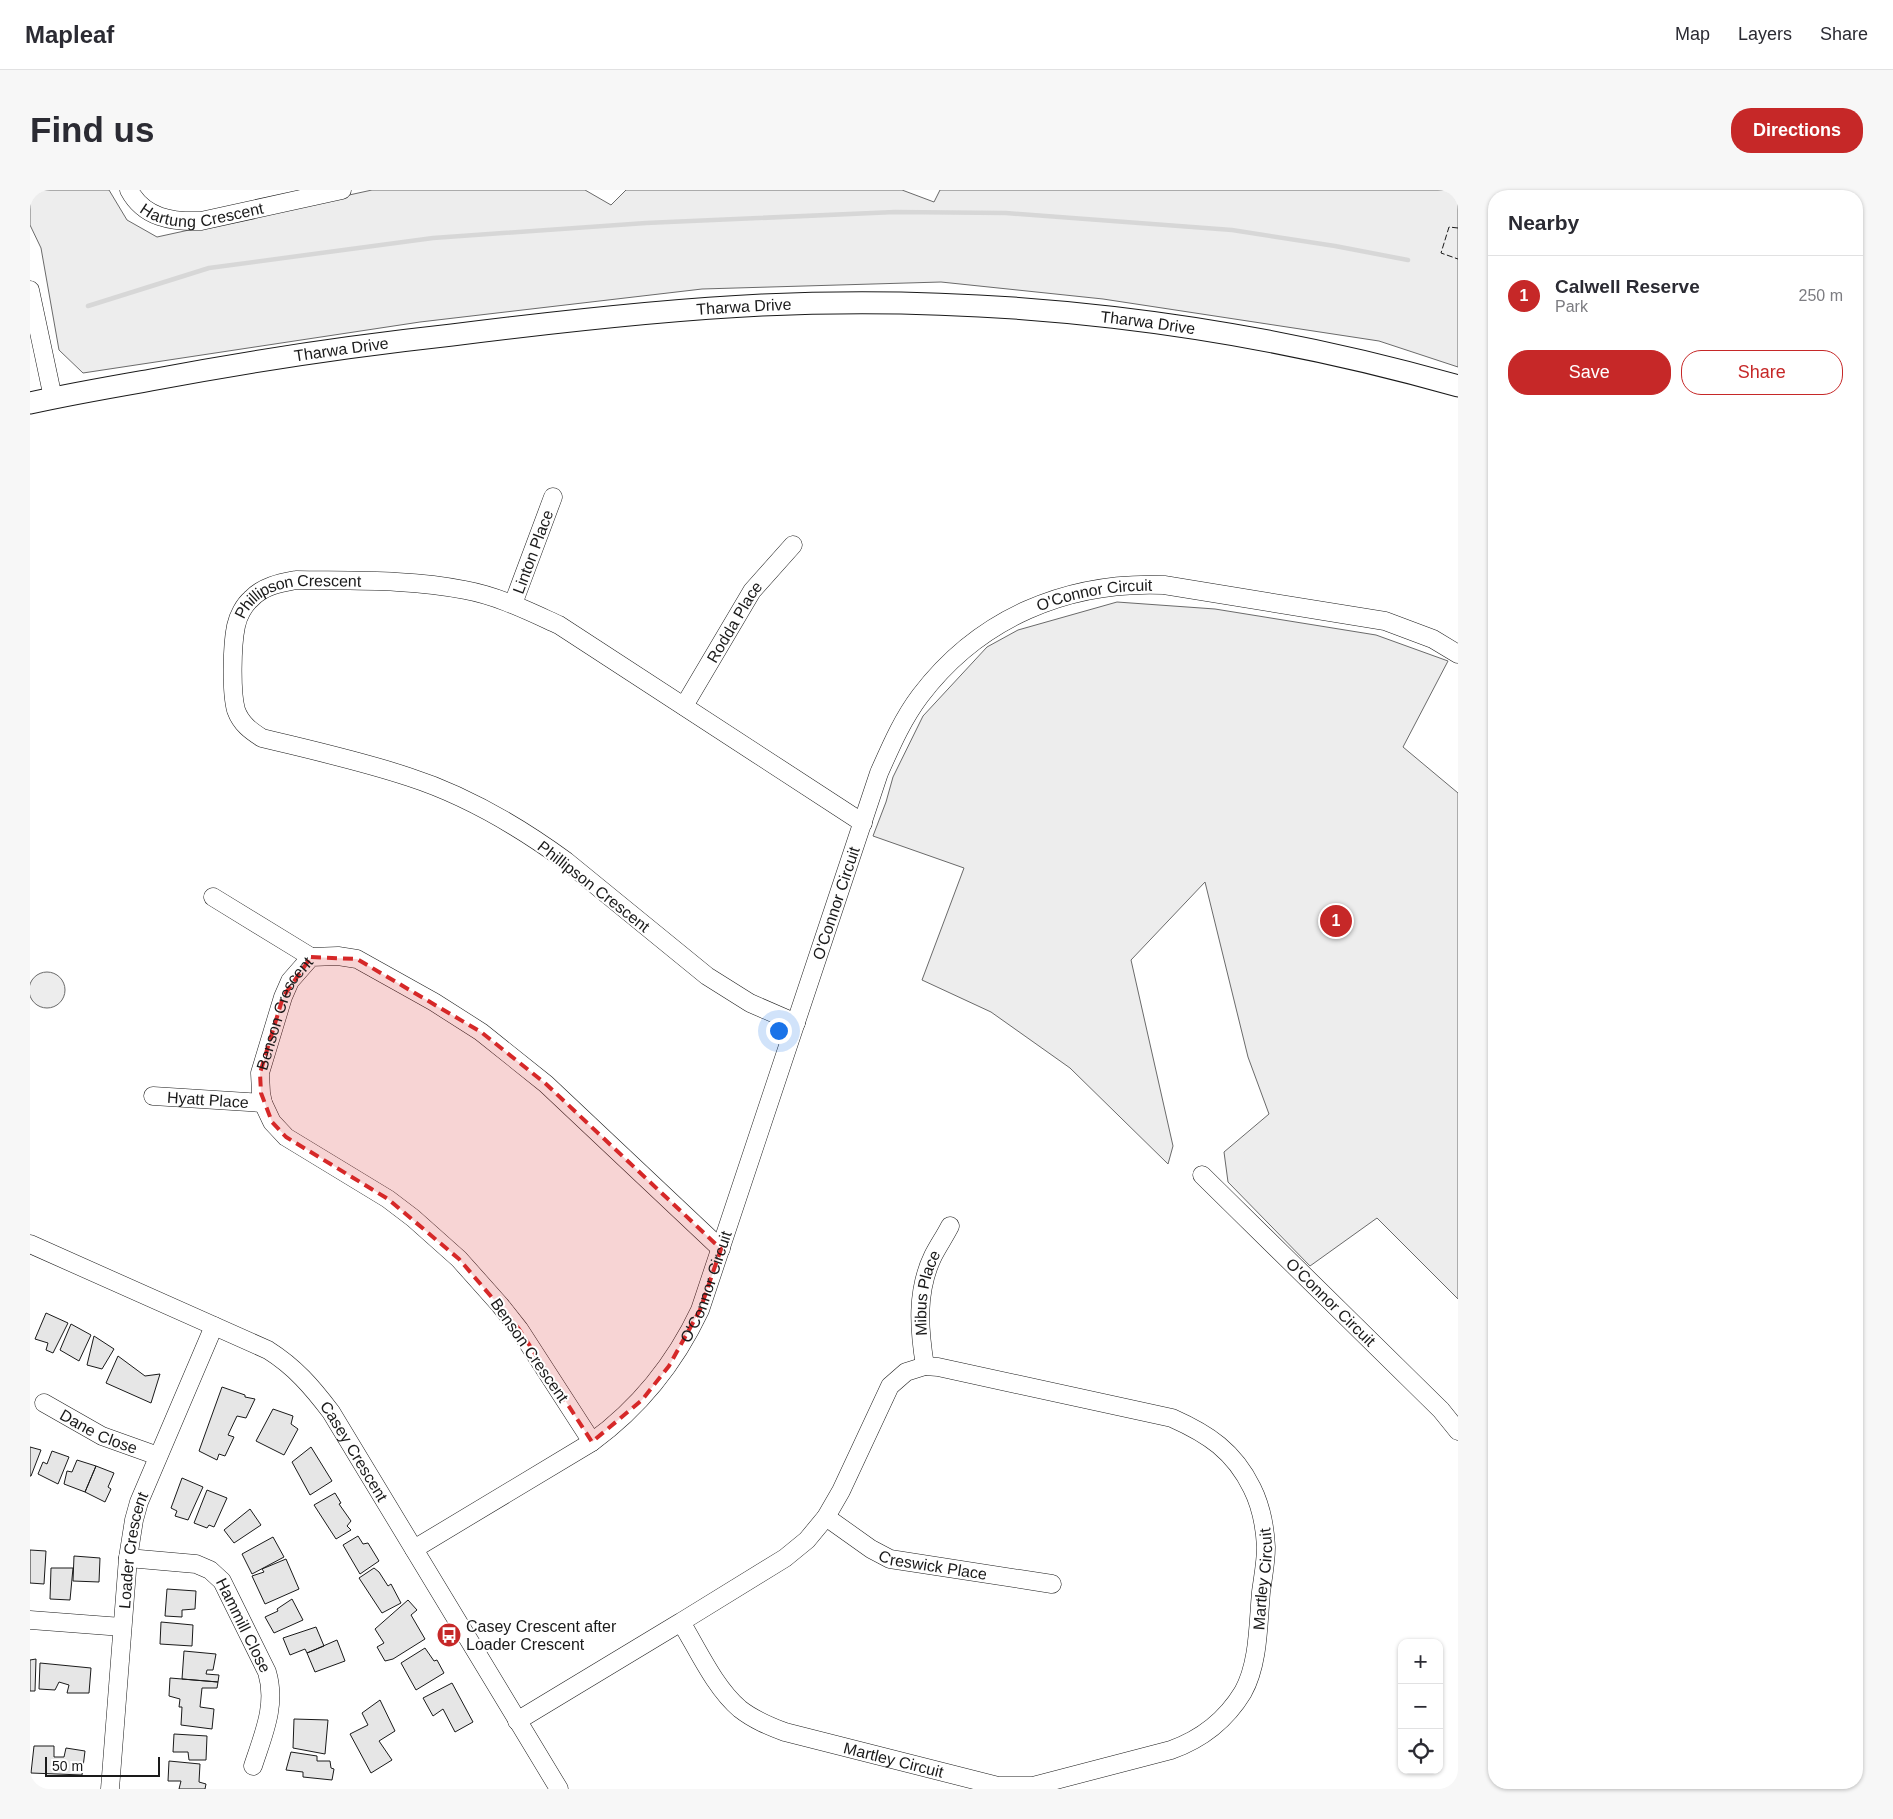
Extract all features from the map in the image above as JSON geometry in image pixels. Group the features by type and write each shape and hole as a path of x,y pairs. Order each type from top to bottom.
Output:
{"main road":[{"name":"Tharwa Drive","path":"30,401 232,365 468,333 706,308 887,303 1067,312 1187,327 1305,348 1458,386"}],"street":[{"name":"Hartung Crescent","path":"129,190 140,205 158,216 180,222 201,221 342,190"},
{"path":"30,290 53,398"},
{"name":"Linton Place","path":"512,604 553,497"},
{"name":"Rodda Place","path":"684,706 752,591 793,545"},
{"name":"Phillipson Crescent","path":"796,1023 750,1003 707,976 566,861 542,843 491,813 410,777 353,760 262,738 249,730 236,711 234,696 233,652 236,623 245,606 259,592 277,583 296,580 419,582 467,590 512,604 558,625 863,824"},
{"name":"O'Connor Circuit","path":"414,1550 592,1442 610,1429 642,1400 669,1366 700,1310 879,773 896,734 919,697 947,664 981,636 1018,614 1058,598 1100,588 1143,584 1164,585 1385,621 1433,639 1458,654"},
{"path":"213,897 310,958"},
{"name":"Benson Crescent","path":"592,1442 519,1329 459,1259 413,1218 388,1199 286,1137 272,1122 260,1093 260,1073 283,997 290,981 310,958 338,956 357,959 434,1002 481,1032 539,1078 721,1249"},
{"name":"Hyatt Place","path":"153,1096 263,1103"},
{"name":"O'Connor Circuit","path":"1202,1175 1441,1410 1458,1431"},
{"name":"Mibus Place","path":"925,1366 919,1330 922,1293 932,1258 950,1226"},
{"name":"Casey Crescent","path":"30,1244 268,1350 310,1383 332,1412 559,1789"},
{"name":"Loader Crescent","path":"110,1789 128,1558 134,1520 139,1502 214,1326"},
{"path":"517,1721 785,1558 807,1540 826,1517 841,1491 890,1386 906,1372 925,1366"},
{"name":"Martley Circuit","path":"681,1622 723,1690 740,1709 762,1723 785,1732 998,1786 1033,1786 1171,1750 1208,1732 1228,1713 1244,1690 1253,1665 1266,1548 1258,1502 1252,1488 1235,1462 1213,1440 1200,1431 1172,1418 938,1367 925,1366"},
{"name":"Dane Close","path":"44,1403 102,1436 158,1456"},
{"name":"Creswick Place","path":"826,1517 871,1550 890,1559 1052,1584"},
{"name":"Hammill Close","path":"128,1558 196,1564 210,1570 222,1581 267,1672 270,1684 270,1712 253,1766"},
{"path":"30,1620 122,1628"}],"highlighted area":[{"path":"311,957 357,959 481,1032 546,1084 721,1249 700,1310 669,1366 642,1400 592,1442 519,1329 459,1259 388,1199 286,1137 272,1122 261,1093 260,1073 283,997"}],"shaded area":[{"path":"30,190 109,190 127,220 157,237 372,190 585,190 611,205 626,190 902,190 934,202 940,190 1458,190 1458,367 1379,341 1103,299 941,282 702,289 420,322 83,373 59,350 41,248 30,225"},
{"path":"1117,602 1215,609 1376,635 1448,661 1403,747 1458,793 1458,1299 1377,1218 1310,1266 1228,1182 1224,1152 1269,1114 1248,1057 1205,882 1131,960 1173,1146 1168,1164 1070,1068 991,1012 922,980 964,868 873,836 893,777 923,716 987,647 1018,630"},
{"path":"47,972 54,973 60,977 64,983 64,997 60,1003 54,1007 47,1008 40,1007 34,1003 30,997 29,990 30,983 34,977 40,973"}],"building":[{"path":"46,1313 68,1323 53,1353 46,1350 48,1343 35,1339"},
{"path":"71,1324 91,1335 79,1361 60,1350"},
{"path":"94,1336 114,1349 102,1369 87,1365"},
{"path":"118,1356 145,1376 160,1374 151,1403 106,1383"},
{"path":"222,1387 245,1395 245,1397 255,1399 246,1418 237,1416 228,1435 234,1437 225,1456 219,1454 217,1460 199,1451"},
{"path":"273,1409 293,1416 291,1424 298,1429 284,1455 256,1441"},
{"path":"30,1447 41,1450 31,1476 30,1476"},
{"path":"311,1447 332,1481 310,1495 292,1462"},
{"path":"52,1451 69,1457 58,1484 38,1474 43,1462 47,1464"},
{"path":"77,1460 96,1466 85,1492 64,1484 67,1471 72,1472"},
{"path":"96,1466 114,1473 108,1487 111,1489 105,1502 85,1492"},
{"path":"182,1478 203,1487 188,1520 175,1516 177,1511 171,1508"},
{"path":"207,1490 227,1498 214,1527 209,1525 207,1528 194,1523"},
{"path":"335,1493 341,1503 339,1504 351,1521 347,1526 351,1530 336,1539 314,1505"},
{"path":"250,1509 261,1525 234,1543 224,1530"},
{"path":"358,1536 363,1544 368,1543 379,1561 360,1574 343,1545"},
{"path":"273,1537 284,1557 252,1574 242,1554"},
{"path":"30,1550 46,1551 44,1584 30,1583"},
{"path":"74,1556 100,1558 99,1582 73,1581"},
{"path":"286,1559 299,1589 265,1604 252,1576 264,1572 262,1569"},
{"path":"51,1568 73,1568 70,1600 50,1599"},
{"path":"374,1568 388,1586 391,1584 401,1603 382,1613 359,1578"},
{"path":"167,1589 196,1591 195,1609 182,1610 182,1617 165,1616"},
{"path":"292,1599 303,1620 274,1633 265,1617 278,1611 277,1609"},
{"path":"408,1600 417,1610 411,1615 425,1639 393,1659 385,1661 377,1647 384,1643 375,1629"},
{"path":"161,1622 193,1625 192,1646 160,1644"},
{"path":"316,1627 324,1646 307,1653 305,1649 290,1655 283,1638"},
{"path":"337,1640 345,1661 315,1672 307,1653"},
{"path":"425,1648 434,1661 437,1660 444,1673 416,1690 401,1663"},
{"path":"184,1651 216,1654 213,1670 207,1670 206,1674 219,1675 218,1682 182,1679"},
{"path":"36,1659 35,1691 30,1691 30,1660"},
{"path":"40,1663 91,1668 89,1693 67,1693 69,1685 59,1682 55,1690 39,1689"},
{"path":"170,1678 218,1682 217,1688 202,1688 200,1707 214,1709 212,1729 181,1725 182,1707 179,1707 180,1699 169,1696"},
{"path":"452,1683 473,1722 455,1732 443,1709 433,1716 423,1698"},
{"path":"380,1700 395,1731 379,1741 392,1760 371,1773 350,1734 368,1725 362,1713"},
{"path":"294,1719 328,1720 325,1754 293,1748"},
{"path":"174,1734 207,1736 206,1760 189,1760 188,1752 173,1752"},
{"path":"34,1746 54,1746 54,1757 64,1757 66,1748 85,1751 82,1775 31,1773"},
{"path":"291,1752 317,1756 317,1761 330,1761 331,1768 334,1769 332,1780 303,1777 303,1772 286,1770"},
{"path":"169,1761 200,1764 199,1782 206,1784 205,1789 179,1789 181,1781 168,1781"}],"waterway":[{"path":"88,306 209,268 433,238 646,223 895,212 1006,213 1232,230 1335,246 1408,260"}],"fence":[{"path":"1458,228 1449,227 1441,253 1458,259"}],"place":[{"name":"Calwell Reserve","path":"1336,921"},
{"name":"Casey Crescent after Loader Crescent","path":"449,1635"}]}
